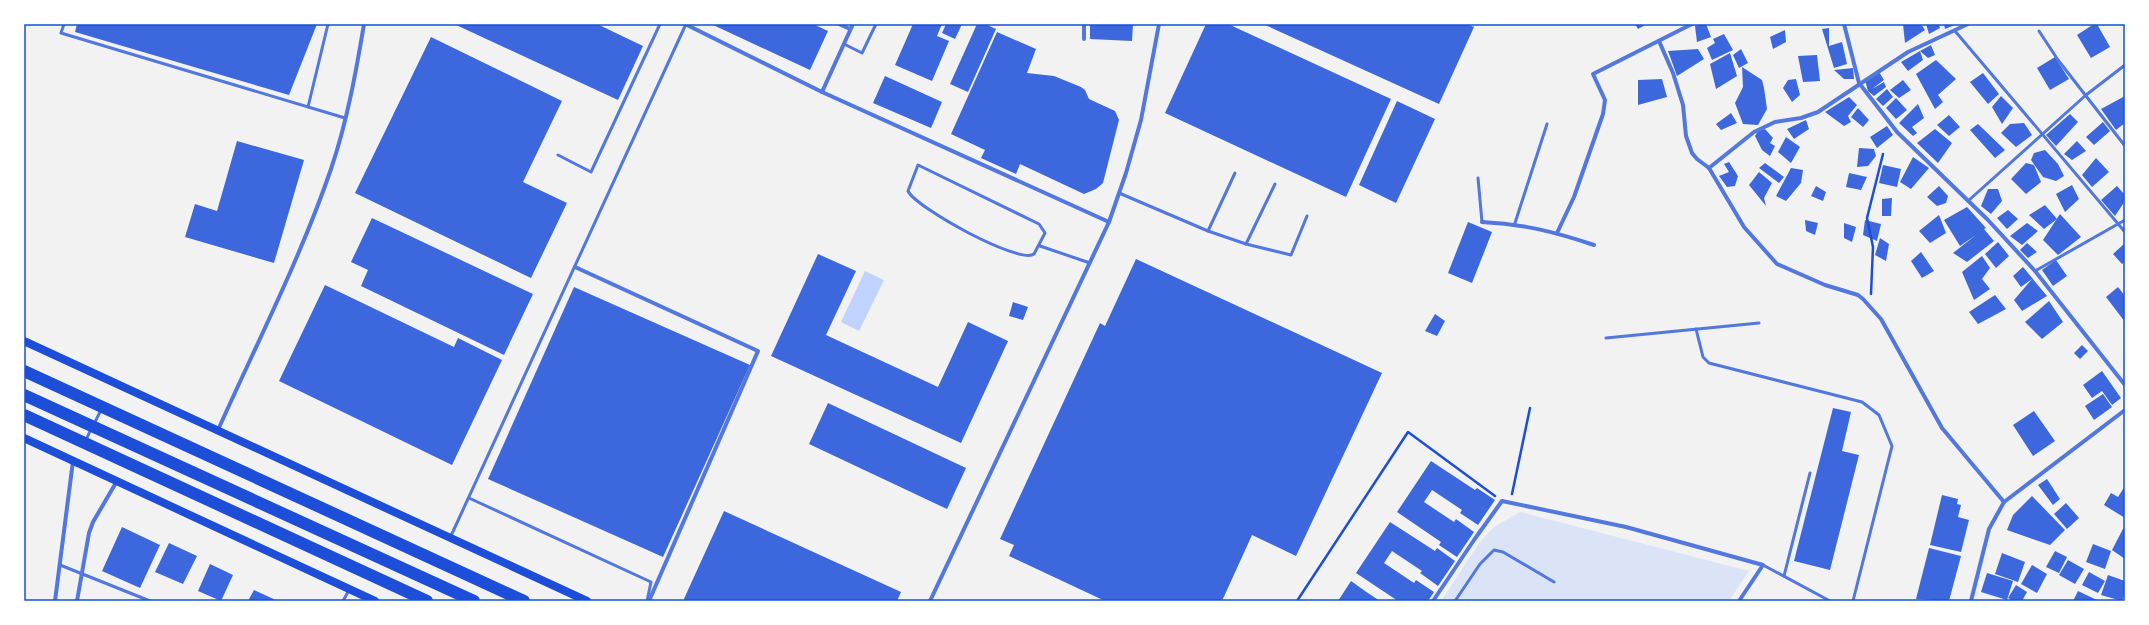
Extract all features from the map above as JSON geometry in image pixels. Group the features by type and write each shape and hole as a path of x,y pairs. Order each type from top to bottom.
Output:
{"highway":[{"path":"24,371 524,601"},
{"path":"24,395 474,601"},
{"path":"24,416 427,601"},
{"path":"28,422 417,601"}],"main road":[{"path":"26,342 587,601"},
{"path":"24,438 375,601"}],"street":[{"path":"218,430 318,204 332,167 345,118 364,24"},
{"path":"686,24 822,92 1109,222"},
{"path":"839,24 850,29"},
{"path":"822,92 853,24"},
{"path":"1084,24 1084,39"},
{"path":"930,601 1109,222 1141,120 1159,24"},
{"path":"1557,233 1574,197 1603,114 1605,100 1593,74 1692,24"},
{"path":"1844,24 1859,83 1897,132 1968,201 2035,271 2125,386"},
{"path":"1710,168 1754,132 1775,122 1801,118 1818,112 1859,83 1908,52 1968,24"},
{"path":"1658,41 1675,80 1683,105 1686,136 1692,153 1697,159 1710,168 1744,227 1777,264 1825,285 1858,295 1870,306 1881,319 1942,428 2004,502"},
{"path":"1482,222 1515,223 1557,233 1594,245"},
{"path":"575,267 758,351 648,601"},
{"path":"1971,601 1989,529 2004,502 2125,410"},
{"path":"55,601 73,461"},
{"path":"77,601 81,575 93,522 117,481"},
{"path":"1433,601 1474,540 1502,502 1510,502 1626,527 1763,565 1739,601"}],"lane":[{"path":"64,24 61,33 345,118"},
{"path":"308,107 328,24"},
{"path":"558,155 591,172 660,24"},
{"path":"450,538 686,24"},
{"path":"844,44 862,52 876,24"},
{"path":"1955,30 2125,232"},
{"path":"2039,31 2125,146"},
{"path":"1968,201 2086,95 2125,65"},
{"path":"1515,223 1547,124"},
{"path":"918,166 1039,224 1045,233 1040,246 1032,256 1016,254 971,234 920,205 911,197 908,191 918,166"},
{"path":"1208,231 1235,173"},
{"path":"1478,178 1482,222"},
{"path":"1246,244 1275,184"},
{"path":"1119,193 1208,231 1246,244 1291,255 1307,216"},
{"path":"2035,271 2125,220"},
{"path":"1040,246 1090,263"},
{"path":"1606,338 1759,323"},
{"path":"1696,330 1703,357 1710,363 1862,402 1879,415 1892,446 1853,601"},
{"path":"82,447 102,408"},
{"path":"1784,576 1810,473"},
{"path":"469,498 652,582 648,601"},
{"path":"1456,601 1480,564 1494,550 1503,552 1554,582"},
{"path":"60,565 81,575 150,601"},
{"path":"1763,565 1830,601"},
{"path":"343,601 350,589"}],"path":[{"path":"1870,306 1873,246 1868,218 1883,154"},
{"path":"1510,502 1530,408"},
{"path":"1297,601 1408,432 1502,502"}],"shaded area":[{"path":"1520,512 1749,571 1729,601 1441,601 1479,543 1494,527"}],"water":[{"path":"865,271 884,280 859,331 841,322"}],"building":[{"path":"77,24 317,24 289,95 75,32"},
{"path":"454,24 597,24 643,46 618,100"},
{"path":"711,24 813,24 828,31 810,70"},
{"path":"913,24 942,24 937,36 949,41 932,81 895,65"},
{"path":"946,24 962,24 955,39 942,33"},
{"path":"977,24 985,24 996,29 968,92 950,84"},
{"path":"1090,24 1133,24 1132,41 1090,39"},
{"path":"1206,24 1228,24 1391,99 1346,197 1165,113"},
{"path":"1263,24 1467,24 1474,27 1439,104"},
{"path":"1635,24 1647,24 1638,29"},
{"path":"1706,24 1711,37 1697,42 1695,26"},
{"path":"1903,24 1921,24 1925,30 1905,43"},
{"path":"1926,24 1939,24 1940,28 1929,34"},
{"path":"1944,24 1957,24 1945,29"},
{"path":"2094,24 2097,24 2110,47 2091,58 2077,35"},
{"path":"1829,28 1829,46 1842,42 1847,64 1834,68 1822,29"},
{"path":"1785,30 1786,42 1773,49 1770,37"},
{"path":"997,32 1036,49 1027,73 1054,76 1081,87 1085,90 1089,99 1115,111 1119,120 1103,183 1096,189 1084,194 1020,164 1016,174 981,158 985,150 951,134"},
{"path":"1724,34 1733,50 1712,60 1707,48 1715,43 1713,39"},
{"path":"431,37 562,101 523,182 567,203 531,278 355,193"},
{"path":"1931,45 1935,55 1928,58 1920,51"},
{"path":"1698,49 1704,59 1677,76 1668,51"},
{"path":"1741,49 1748,63 1739,68 1733,55"},
{"path":"1920,51 1923,60 1908,71 1901,62"},
{"path":"1730,53 1737,76 1716,89 1710,64"},
{"path":"1817,55 1820,81 1803,82 1798,56"},
{"path":"2055,57 2069,79 2050,90 2037,68"},
{"path":"1936,60 1956,79 1938,95 1943,102 1935,109 1916,74"},
{"path":"1742,67 1762,80 1767,109 1758,125 1743,124 1735,103 1743,87"},
{"path":"1853,68 1854,79 1844,79 1834,70"},
{"path":"1879,72 1884,80 1872,89 1884,82 1886,87 1874,96 1868,91 1865,80"},
{"path":"1983,73 1999,94 1988,104 1970,82"},
{"path":"885,76 942,102 931,128 873,103"},
{"path":"1662,79 1667,97 1638,105 1638,80"},
{"path":"1796,79 1800,95 1792,102 1783,88 1788,80"},
{"path":"1903,80 1911,90 1899,98 1890,90"},
{"path":"1887,89 1893,97 1883,106 1876,99"},
{"path":"2001,96 2013,108 2002,124 1992,107"},
{"path":"2125,96 2125,123 2116,130 2101,109"},
{"path":"1849,97 1857,105 1848,116 1851,122 1844,126 1825,112"},
{"path":"1896,98 1907,110 1896,119 1886,108"},
{"path":"1397,101 1435,119 1396,203 1359,185"},
{"path":"1918,104 1924,118 1912,127 1917,133 1913,136 1899,123"},
{"path":"1858,108 1869,120 1863,127 1851,117"},
{"path":"1731,113 1737,123 1721,130 1716,124"},
{"path":"2070,114 2078,122 2056,146 2046,135"},
{"path":"1949,115 1960,127 1949,136 1937,125"},
{"path":"1806,120 1809,129 1794,139 1787,129"},
{"path":"2103,122 2110,131 2094,145 2086,137"},
{"path":"2024,123 2032,135 2016,147 2001,133 2010,124"},
{"path":"1978,124 2005,150 1995,158 1970,130"},
{"path":"1887,126 1893,135 1877,148 1870,137"},
{"path":"1765,129 1773,138 1770,143 1775,146 1770,156 1762,150 1755,136 1758,131"},
{"path":"1935,129 1952,143 1938,163 1917,143"},
{"path":"1786,137 1800,147 1791,163 1778,152"},
{"path":"237,141 304,160 274,263 185,237 195,204 217,211"},
{"path":"2077,141 2086,151 2072,160 2064,154"},
{"path":"1859,148 1874,149 1876,156 1868,166 1857,167"},
{"path":"2045,150 2058,164 2064,176 2056,181 2043,177 2031,160 2034,153"},
{"path":"1913,157 1929,168 1911,189 1900,182"},
{"path":"2096,158 2109,172 2092,187 2082,175"},
{"path":"1729,162 1738,176 1735,186 1727,187 1719,176 1729,172 1724,164"},
{"path":"1765,163 1784,177 1779,183 1759,168"},
{"path":"2026,163 2034,165 2041,182 2026,194 2011,179"},
{"path":"1883,165 1901,169 1897,187 1879,183"},
{"path":"1791,168 1803,170 1801,183 1786,201 1776,196"},
{"path":"1759,172 1772,183 1764,198 1766,206 1749,185"},
{"path":"1849,173 1867,177 1861,190 1846,187"},
{"path":"2072,185 2079,199 2065,212 2056,194"},
{"path":"1816,186 1826,192 1823,201 1811,196"},
{"path":"1939,186 1948,196 1946,203 1937,206 1927,197"},
{"path":"2117,186 2125,195 2125,201 2115,216 2101,200"},
{"path":"1988,189 1998,189 2002,201 1991,214 1981,206"},
{"path":"1892,198 1891,216 1882,216 1882,199"},
{"path":"2045,205 2057,219 2044,229 2029,215"},
{"path":"1967,207 1986,228 1984,229 1994,241 1967,262 1953,253 1976,235 1960,246 1944,220"},
{"path":"2008,210 2018,219 2007,229 1997,218"},
{"path":"2060,214 2081,237 2058,255 2043,240"},
{"path":"1939,215 1946,233 1930,243 1919,231"},
{"path":"372,218 533,294 504,355 361,286 368,270 351,262"},
{"path":"1805,220 1818,223 1815,235 1806,231"},
{"path":"1865,220 1881,224 1877,241 1863,235"},
{"path":"1468,222 1492,232 1472,283 1448,273"},
{"path":"1844,223 1856,227 1852,242 1844,238"},
{"path":"2027,223 2038,231 2022,245 2010,236"},
{"path":"1880,238 1889,244 1886,261 1875,255"},
{"path":"1998,242 2009,256 1996,268 1985,254"},
{"path":"2027,243 2037,252 2028,258 2020,250"},
{"path":"2125,243 2125,262 2122,264 2113,254"},
{"path":"1921,252 1934,271 1922,278 1911,261"},
{"path":"818,254 856,271 826,335 938,387 968,322 1008,341 961,443 771,356"},
{"path":"1982,256 1990,268 1982,279 1990,289 1974,300 1962,272"},
{"path":"1136,259 1382,373 1296,556 1252,535 1222,601 1105,601 1009,556 1014,545 1000,539 1100,323 1105,326"},
{"path":"2056,260 2067,276 2053,286 2042,270"},
{"path":"2023,267 2047,296 2022,311 2014,300 2032,279 2021,287 2013,276"},
{"path":"325,285 454,347 458,338 502,360 452,465 279,381"},
{"path":"574,287 750,365 663,557 488,479"},
{"path":"2118,287 2125,296 2125,322 2106,297"},
{"path":"1995,295 2006,309 1978,324 1969,312"},
{"path":"2049,301 2063,322 2042,339 2025,322"},
{"path":"1013,302 1028,307 1023,320 1009,316"},
{"path":"1435,314 1445,321 1437,336 1425,331"},
{"path":"2082,345 2088,351 2080,359 2074,353"},
{"path":"2102,371 2121,398 2112,405 2102,391 2092,398 2083,385"},
{"path":"2103,394 2112,407 2094,420 2085,406"},
{"path":"828,403 966,468 947,509 809,444"},
{"path":"1833,408 1851,412 1842,451 1859,455 1830,570 1794,561"},
{"path":"2034,411 2055,441 2033,456 2013,425"},
{"path":"1431,461 1475,490 1477,488 1495,500 1478,525 1460,513 1462,510 1432,490 1424,502 1454,522 1456,519 1474,532 1457,557 1439,545 1441,542 1397,512"},
{"path":"2047,479 2060,499 2053,505 2038,485"},
{"path":"2125,486 2125,518 2104,505 2111,493 2118,497"},
{"path":"1942,495 1958,499 1957,504 1961,505 1958,517 1969,520 1961,552 1930,545"},
{"path":"2032,496 2065,530 2050,545 2007,530 2013,515"},
{"path":"2066,503 2079,518 2067,529 2054,514"},
{"path":"724,511 901,592 897,601 683,601"},
{"path":"1390,522 1435,551 1437,548 1455,561 1438,586 1420,573 1422,571 1392,551 1384,563 1414,583 1416,580 1434,592 1428,601 1398,601 1356,573"},
{"path":"2125,525 2125,559 2112,550"},
{"path":"122,527 160,545 140,588 102,571"},
{"path":"169,543 197,556 183,584 155,572"},
{"path":"2093,544 2111,551 2105,569 2086,562"},
{"path":"1929,548 1961,556 1949,601 1916,599"},
{"path":"2055,551 2067,557 2059,573 2046,567"},
{"path":"2002,553 2025,562 2018,582 1995,574"},
{"path":"2068,560 2084,569 2075,584 2059,575"},
{"path":"210,564 233,575 221,601 198,591"},
{"path":"2032,565 2047,574 2037,593 2021,584"},
{"path":"2089,572 2105,581 2098,593 2082,585"},
{"path":"1987,573 2013,581 2007,600 1981,592"},
{"path":"2108,575 2125,581 2125,593 2122,601 2101,595"},
{"path":"1351,581 1365,591 1380,601 1338,601"},
{"path":"2016,585 2027,592 2022,601 2013,601 2008,598"},
{"path":"254,590 278,601 248,601"},
{"path":"2078,591 2099,601 2073,601"}]}
